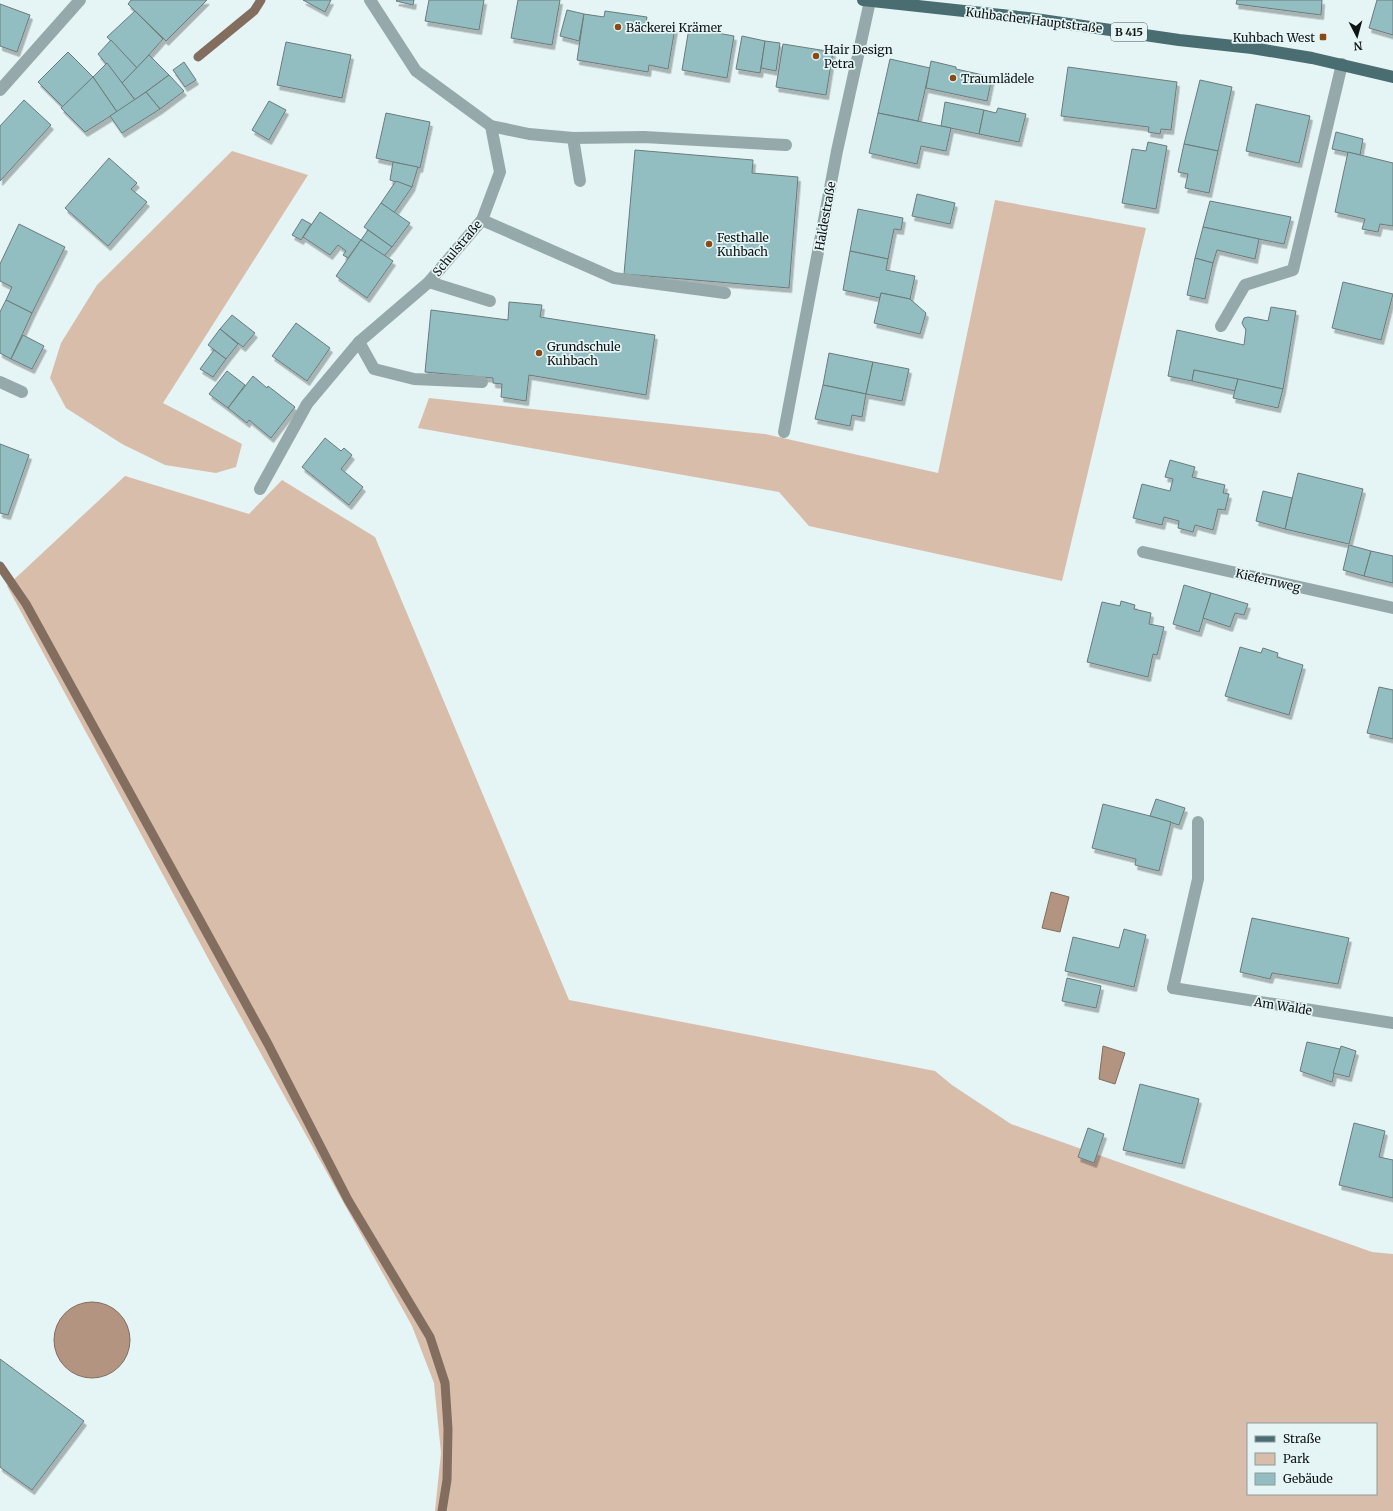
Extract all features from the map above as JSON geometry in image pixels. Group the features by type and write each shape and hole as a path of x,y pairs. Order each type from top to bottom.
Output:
{"main road":[{"name":"Kuhbacher Hauptstraße","path":"866,0 1028,18 1252,48 1342,64 1393,77"}],"street":[{"path":"0,90 80,0"},
{"path":"370,0 416,71 491,126 529,134 573,138 644,137 786,145"},
{"name":"Haldestraße","path":"784,432 866,0"},
{"path":"1221,326 1245,285 1293,270 1342,64"},
{"name":"Schulstraße","path":"260,489 307,404 359,342 429,282 482,220 500,172 491,126"},
{"path":"573,138 580,181"},
{"path":"482,220 614,278 725,293"},
{"path":"429,282 490,302"},
{"path":"359,342 374,369 414,379 482,382"},
{"path":"0,382 22,392"},
{"name":"Kiefernweg","path":"1143,552 1393,608"},
{"name":"Am Walde","path":"1198,822 1198,879 1173,988 1393,1023"}],"green space":[{"path":"232,151 308,175 163,403 242,444 236,467 216,473 165,465 122,444 66,408 50,378 61,343 97,285"},
{"path":"995,200 1146,228 1062,581 809,526 779,492 418,428 429,398 765,434 938,473"},
{"path":"125,476 249,514 282,480 375,537 569,1000 935,1071 952,1085 1011,1124 1372,1252 1393,1254 1393,1511 435,1511 441,1453 434,1383 412,1326 209,960 7,586"}],"shaded area":[{"path":"1051,892 1069,897 1060,932 1042,928"},
{"path":"1103,1046 1125,1053 1115,1084 1099,1079"},
{"path":"92,1302 106,1305 119,1313 127,1326 130,1340 127,1354 119,1367 106,1375 92,1378 78,1375 65,1367 57,1354 54,1340 57,1326 65,1313 78,1305"}],"building":[{"path":"131,0 207,0 166,41 128,4"},
{"path":"303,0 331,0 325,12"},
{"path":"414,0 413,5 396,1"},
{"path":"429,0 484,0 479,30 425,21"},
{"path":"518,0 560,0 552,45 511,38"},
{"path":"1237,0 1322,0 1321,15 1236,4"},
{"path":"1377,0 1393,0 1393,35 1369,28"},
{"path":"0,4 30,15 17,52 0,46"},
{"path":"567,10 584,14 579,41 560,36"},
{"path":"135,11 163,39 137,68 107,37"},
{"path":"605,11 647,17 646,23 675,28 668,69 649,65 648,72 577,60 584,14 604,17"},
{"path":"689,28 734,36 727,78 682,70"},
{"path":"742,36 765,41 760,73 736,69"},
{"path":"111,40 137,68 122,83 98,54"},
{"path":"765,41 780,43 776,71 761,68"},
{"path":"286,42 351,55 342,98 277,85"},
{"path":"783,44 833,52 826,95 776,87"},
{"path":"68,52 93,77 63,107 38,82"},
{"path":"149,55 169,75 135,100 122,83"},
{"path":"890,59 930,68 918,121 878,113"},
{"path":"931,61 956,67 956,69 992,77 987,101 926,88"},
{"path":"184,62 196,80 185,87 173,70"},
{"path":"107,63 135,100 117,112 93,77"},
{"path":"1068,67 1177,82 1171,130 1161,129 1160,134 1148,132 1149,127 1061,116"},
{"path":"169,75 184,91 160,109 146,92"},
{"path":"93,77 117,112 85,132 61,108"},
{"path":"1200,80 1232,87 1218,151 1184,144"},
{"path":"146,92 160,109 122,133 110,116"},
{"path":"24,100 51,125 0,181 0,126"},
{"path":"269,101 286,110 269,140 252,130"},
{"path":"945,102 984,110 979,134 941,126"},
{"path":"1256,104 1310,116 1299,163 1246,151"},
{"path":"998,108 1026,114 1019,142 979,134 984,110 996,113"},
{"path":"386,113 430,122 420,168 376,158"},
{"path":"878,113 951,128 946,151 921,146 917,164 869,153"},
{"path":"1336,132 1363,139 1360,155 1332,149"},
{"path":"1148,142 1167,146 1156,209 1122,203 1132,149 1146,151"},
{"path":"1184,144 1218,151 1209,193 1185,188 1188,174 1178,172"},
{"name":"Festhalle Kuhbach","path":"635,150 753,160 752,173 798,177 789,288 624,274"},
{"path":"1348,152 1393,163 1393,226 1380,224 1378,232 1362,229 1365,219 1335,212"},
{"path":"109,158 137,183 131,189 147,202 108,246 65,208"},
{"path":"393,162 418,167 412,187 390,180"},
{"path":"396,181 412,187 394,213 381,203"},
{"path":"917,194 955,203 950,224 912,216"},
{"path":"1210,201 1291,217 1284,244 1203,227"},
{"path":"381,203 410,223 392,247 364,227"},
{"path":"858,209 903,218 901,230 894,229 888,259 850,251"},
{"path":"320,212 361,240 348,258 343,255 346,251 338,245 330,255 303,237"},
{"path":"302,219 311,224 301,240 292,235"},
{"path":"19,224 65,247 32,313 6,300 12,287 0,281 0,264"},
{"path":"1203,227 1259,239 1255,259 1217,250 1213,263 1195,258"},
{"path":"368,230 392,247 384,256 361,240"},
{"path":"361,240 393,261 367,298 336,276"},
{"path":"850,251 888,259 886,270 915,276 910,299 881,293 880,298 843,290"},
{"path":"1195,258 1213,263 1205,299 1187,295"},
{"path":"1343,282 1393,294 1381,340 1332,328"},
{"path":"881,293 910,299 926,313 920,334 874,323"},
{"path":"6,300 32,313 11,359 0,353 0,312"},
{"name":"Grundschule Kuhbach","path":"509,302 542,305 540,317 655,335 646,395 529,375 526,401 501,397 502,384 493,383 493,378 425,372 431,310 508,320"},
{"path":"1271,307 1296,311 1283,389 1194,370 1192,381 1168,376 1177,330 1244,345 1246,329 1242,323 1244,318 1248,317 1268,321"},
{"path":"232,315 255,333 243,347 220,329"},
{"path":"296,323 330,348 307,381 272,356"},
{"path":"220,329 238,344 226,359 208,345"},
{"path":"23,335 44,346 32,369 11,359"},
{"path":"214,350 226,359 213,377 200,369"},
{"path":"829,353 873,362 866,394 823,385"},
{"path":"873,362 909,369 902,401 866,394"},
{"path":"1194,370 1238,379 1235,391 1192,381"},
{"path":"227,371 245,385 228,408 209,394"},
{"path":"253,376 267,388 268,386 295,407 271,438 249,420 247,423 228,408"},
{"path":"1238,379 1283,389 1278,408 1233,398"},
{"path":"823,385 866,394 862,417 852,415 850,426 815,419"},
{"path":"325,438 341,451 344,448 352,455 341,469 363,487 349,505 302,467"},
{"path":"0,444 29,455 8,515 0,513"},
{"path":"1170,460 1195,467 1192,477 1225,485 1223,493 1229,494 1225,510 1218,509 1213,530 1195,525 1193,532 1178,528 1179,521 1164,517 1162,525 1133,518 1142,484 1170,491 1173,479 1165,477"},
{"path":"1298,473 1363,489 1349,544 1285,529"},
{"path":"1263,491 1292,498 1285,529 1256,521"},
{"path":"1349,545 1371,551 1364,576 1343,570"},
{"path":"1371,551 1393,556 1393,583 1364,576"},
{"path":"1184,585 1211,593 1199,632 1173,624"},
{"path":"1211,593 1248,604 1244,615 1235,613 1230,627 1203,618"},
{"path":"1121,601 1135,605 1134,609 1151,613 1149,624 1164,627 1157,655 1153,654 1148,677 1087,662 1102,602 1120,606"},
{"path":"1240,647 1261,653 1263,648 1278,653 1277,657 1303,665 1289,715 1225,696"},
{"path":"1379,687 1393,690 1393,739 1367,733"},
{"path":"1156,799 1185,808 1179,825 1150,816"},
{"path":"1103,804 1171,822 1159,871 1135,865 1136,859 1092,848"},
{"path":"1252,918 1349,938 1338,984 1272,973 1270,979 1240,972"},
{"path":"1124,929 1146,935 1134,987 1065,971 1073,937 1119,948"},
{"path":"1067,978 1101,986 1096,1008 1062,1001"},
{"path":"1307,1042 1340,1049 1332,1082 1300,1071"},
{"path":"1341,1046 1356,1051 1349,1077 1333,1073"},
{"path":"1140,1084 1199,1099 1182,1164 1123,1150"},
{"path":"1354,1123 1385,1131 1379,1157 1393,1160 1393,1198 1339,1185"},
{"path":"1088,1128 1104,1134 1094,1163 1078,1157"},
{"path":"0,1359 84,1421 32,1490 0,1467"}],"waterway":[{"path":"198,57 254,11 261,0"},
{"path":"0,566 26,604 268,1044 348,1200 430,1337 445,1383 448,1429 447,1480 442,1511"}],"place":[{"name":"Bäckerei Krämer","path":"618,27"},
{"name":"Kuhbach West","path":"1323,37"},
{"name":"Hair Design Petra","path":"816,56"},
{"name":"Traumlädele","path":"953,78"},
{"name":"Festhalle Kuhbach","path":"709,244"},
{"name":"Grundschule Kuhbach","path":"539,353"}]}
